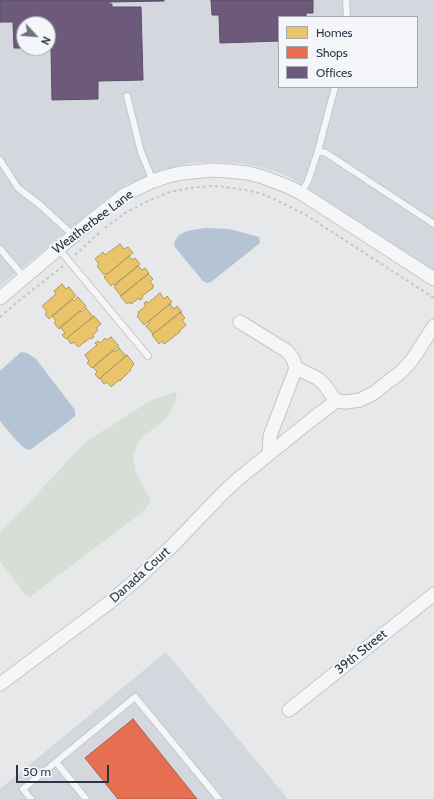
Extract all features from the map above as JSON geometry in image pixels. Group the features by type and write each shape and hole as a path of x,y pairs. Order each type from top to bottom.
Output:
{"street":[{"name":"Weatherbee Lane","path":"0,298 73,235 124,196 153,181 181,173 214,170 248,173 289,187 301,193 434,279"},
{"path":"240,322 287,351 293,359 296,368 270,436 269,454"},
{"path":"296,368 317,378 324,384 336,401 346,402 360,400 374,393 401,372 412,360 434,326"},
{"name":"Danada Court","path":"0,684 110,602 173,545 238,479 336,401"},
{"name":"39th Street","path":"289,710 434,594"}],"lane":[{"path":"346,0 347,16"},
{"path":"301,193 308,181 318,151 335,88"},
{"path":"127,96 141,152 153,181"},
{"path":"318,151 326,153 434,224"},
{"path":"0,160 18,188 39,204 73,235"},
{"path":"0,248 24,276"},
{"path":"58,248 148,356"},
{"path":"32,799 23,789 135,697 219,799"},
{"path":"56,762 86,799"}],"path":[{"path":"73,257 102,230 125,213 148,200 170,192 190,188 210,186 226,187 259,193 288,205 434,298"},
{"path":"0,317 65,264"}],"shaded area":[{"path":"0,0 434,0 434,271 293,179 275,171 239,163 192,163 180,165 127,184 105,200 0,286"},
{"path":"175,392 177,397 171,412 162,423 142,437 137,444 133,456 135,470 151,501 145,510 30,597 25,594 0,561 0,532 85,442 152,400"},
{"path":"166,652 288,799 0,799 0,789"}],"water":[{"path":"205,228 229,229 259,237 260,243 211,282 206,283 174,246 179,235 187,231"},
{"path":"21,352 27,353 36,359 75,410 75,416 30,450 24,448 0,421 0,371"}],"building: Homes":[{"path":"120,244 124,249 128,247 133,253 104,275 97,266 99,264 95,259 103,252 105,255"},
{"path":"129,256 132,260 135,258 140,264 111,286 104,277"},
{"path":"138,266 142,270 145,268 149,273 121,296 114,287"},
{"path":"148,274 153,279 150,282 154,286 152,287 153,288 142,296 143,298 140,300 139,298 131,304 130,302 127,304 120,296"},
{"path":"62,284 66,289 69,287 76,296 49,319 45,314 47,312 42,306 56,294 54,291"},
{"path":"160,293 164,299 167,296 172,302 144,325 137,316 139,314 138,312 146,306 144,304 146,301 148,303"},
{"path":"78,297 86,306 59,329 54,323 56,321 52,316 72,299 74,301"},
{"path":"170,304 174,309 177,306 182,312 153,334 146,326 149,324 148,322"},
{"path":"86,308 93,317 66,339 62,335 65,333 60,327"},
{"path":"180,312 185,318 182,320 186,325 179,331 180,332 164,344 162,341 159,344 152,335"},
{"path":"94,316 101,324 96,328 98,330 93,335 94,337 91,339 90,338 78,347 74,342 71,344 67,338"},
{"path":"111,337 119,346 92,368 87,363 89,361 85,355 97,345 95,343 98,341 100,343 105,338 107,340"},
{"path":"119,348 126,356 99,379 95,374 97,372 93,367 113,350 115,352"},
{"path":"127,355 134,364 130,369 131,370 120,381 119,380 111,387 107,382 104,384 100,378"}],"building: Shops":[{"path":"133,719 197,799 118,799 85,758"}],"building: Offices":[{"path":"0,0 164,0 109,2 109,4 112,4 112,7 141,7 143,80 98,81 98,99 52,100 51,56 56,56 56,16 16,16 16,48 14,48 13,22 0,22"},
{"path":"211,0 313,0 313,13 306,13 306,16 278,16 278,41 220,43 219,15 212,15"}]}
